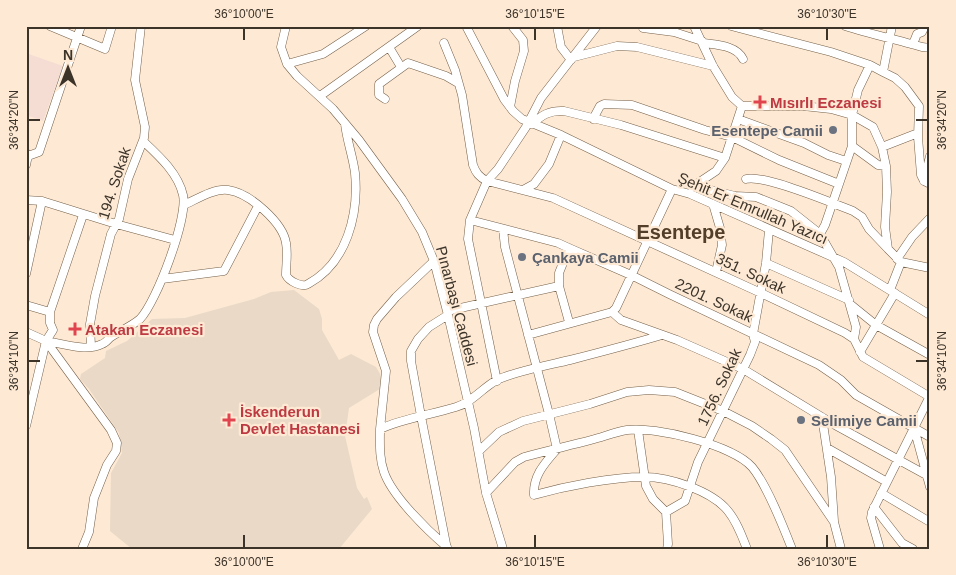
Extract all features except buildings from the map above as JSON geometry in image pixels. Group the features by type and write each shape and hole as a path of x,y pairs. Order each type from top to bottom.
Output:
{"street":[{"path":"50,26 105,49 112,26"},
{"path":"27,158 39,152 81,26"},
{"name":"194. Sokak","path":"91,347 90,324 95,296 128,179 143,141 145,127 135,80 141,26"},
{"path":"286,26 281,48 287,64 323,54 366,26"},
{"path":"320,96 418,26"},
{"name":"Şehit Er Emrullah Yazıcı","path":"466,26 491,76 510,107 522,119 561,135 672,189 713,204 844,262 930,315"},
{"path":"510,107 524,51 523,40 512,26"},
{"path":"557,26 561,47 572,58"},
{"path":"497,381 468,239 470,220 487,182 530,123 541,98 597,26"},
{"path":"694,26 713,66 732,97 742,106 803,106 831,110 852,115 873,126 882,147 886,166 887,211 885,227 888,249"},
{"path":"731,26 759,30 831,52 870,65 895,78 905,87 918,106 921,176 927,182"},
{"path":"846,26 922,48 930,47"},
{"path":"883,72 892,26"},
{"path":"913,44 917,34 922,32 925,26"},
{"path":"643,28 674,32 702,42 730,47 741,53 743,59"},
{"path":"444,43 458,83 473,164 476,173 487,182"},
{"path":"572,58 617,46 637,48 713,66"},
{"path":"389,48 401,67"},
{"path":"385,99 379,95 379,84 408,63 446,76 458,83"},
{"name":"Pınarbaşı Caddesi","path":"287,64 297,76 320,96 359,140 402,198 422,232 434,261 448,313 486,493 503,549"},
{"path":"820,234 825,225 852,146 852,115 858,90 870,65"},
{"path":"593,119 600,106 604,104 626,104 732,137 779,160 838,184"},
{"path":"684,192 716,171 725,158 742,106"},
{"path":"530,123 543,115 555,111 564,111 621,125 725,158"},
{"path":"738,119 804,143 828,155 846,160"},
{"path":"184,205 212,192 229,190 249,199 266,211 281,228 286,243 286,275 288,279 303,286 320,277 335,261 352,224 355,208 354,171 345,124"},
{"path":"882,147 918,133"},
{"path":"523,190 534,184 549,164 561,135"},
{"path":"26,332 46,341 91,347 103,344 139,319 151,304 162,279 175,240 184,205 183,193 173,173 143,141"},
{"path":"852,146 878,165 886,166"},
{"path":"927,182 930,156"},
{"path":"746,179 752,177 774,183 852,211 862,217 869,229 899,261 930,268"},
{"name":"351. Sokak","path":"487,182 553,198 761,293 854,339"},
{"path":"695,186 734,196 756,197 791,211 820,234 839,267 856,327 854,339 863,357 930,396 874,507 871,518 880,549"},
{"path":"528,335 569,322 612,312 616,308 672,189"},
{"path":"26,200 42,201 83,215 175,240"},
{"path":"26,274 42,201"},
{"path":"713,204 720,228 722,245 716,272"},
{"path":"162,279 224,271 258,206"},
{"path":"26,426 46,341 53,330 50,323 50,312 83,215"},
{"path":"860,352 892,292 899,261 912,236 930,218"},
{"name":"2201. Sokak","path":"470,220 569,248 631,275 819,365 841,380 856,395 930,437"},
{"path":"504,229 503,240 557,449"},
{"name":"1756. Sokak","path":"666,512 685,501 698,462 755,342 753,334 766,264 769,230"},
{"path":"569,248 559,273 558,286 569,322"},
{"path":"434,261 412,280 377,319 373,332 386,371 380,429 380,454 384,473 393,490 435,538 447,548"},
{"path":"766,264 850,302 876,325 930,355"},
{"path":"447,548 421,416 412,351 418,339 429,327 448,313 558,286"},
{"path":"26,305 50,312"},
{"path":"612,312 621,320 676,340 743,369 822,417 928,476"},
{"path":"380,429 394,422 457,407 468,402 497,381 537,368 662,335"},
{"path":"46,341 111,430 117,443 116,451 94,498 89,532 82,549"},
{"path":"478,451 499,432 523,421 628,392 649,390 675,392 723,411 765,434 785,450 834,522"},
{"path":"822,417 831,477 835,531 841,549"},
{"path":"914,428 930,487"},
{"path":"486,493 515,462 524,457 627,430 638,430 708,443 737,456 750,465 757,474 782,523 792,549"},
{"path":"638,430 646,486 653,499 666,512 667,549"},
{"path":"827,448 887,482"},
{"path":"557,449 539,470 534,485 534,495 574,486 646,477 690,486 721,504 729,512 740,532 746,549"},
{"path":"881,493 930,522"},
{"path":"874,507 899,546 913,549"}],"shaded area":[{"path":"26,53 63,66 43,121 26,115"},
{"name":"İskenderun Devlet Hastanesi","path":"294,290 319,309 322,319 322,330 339,360 351,354 376,367 383,379 383,387 349,408 345,436 357,488 364,499 367,497 372,509 339,549 132,549 110,531 111,473 122,453 119,433 80,379 81,374 105,358 106,351 127,341 152,319 185,318 254,299 271,292"}],"place":[{"name":"Mısırlı Eczanesi","path":"760,102"},
{"name":"Esentepe Camii","path":"833,130"},
{"name":"Çankaya Camii","path":"522,257"},
{"name":"Atakan Eczanesi","path":"75,329"},
{"name":"İskenderun Devlet Hastanesi","path":"229,420"},
{"name":"Selimiye Camii","path":"801,420"}],"district":[{"name":"Esentepe","path":"681,232"}]}
